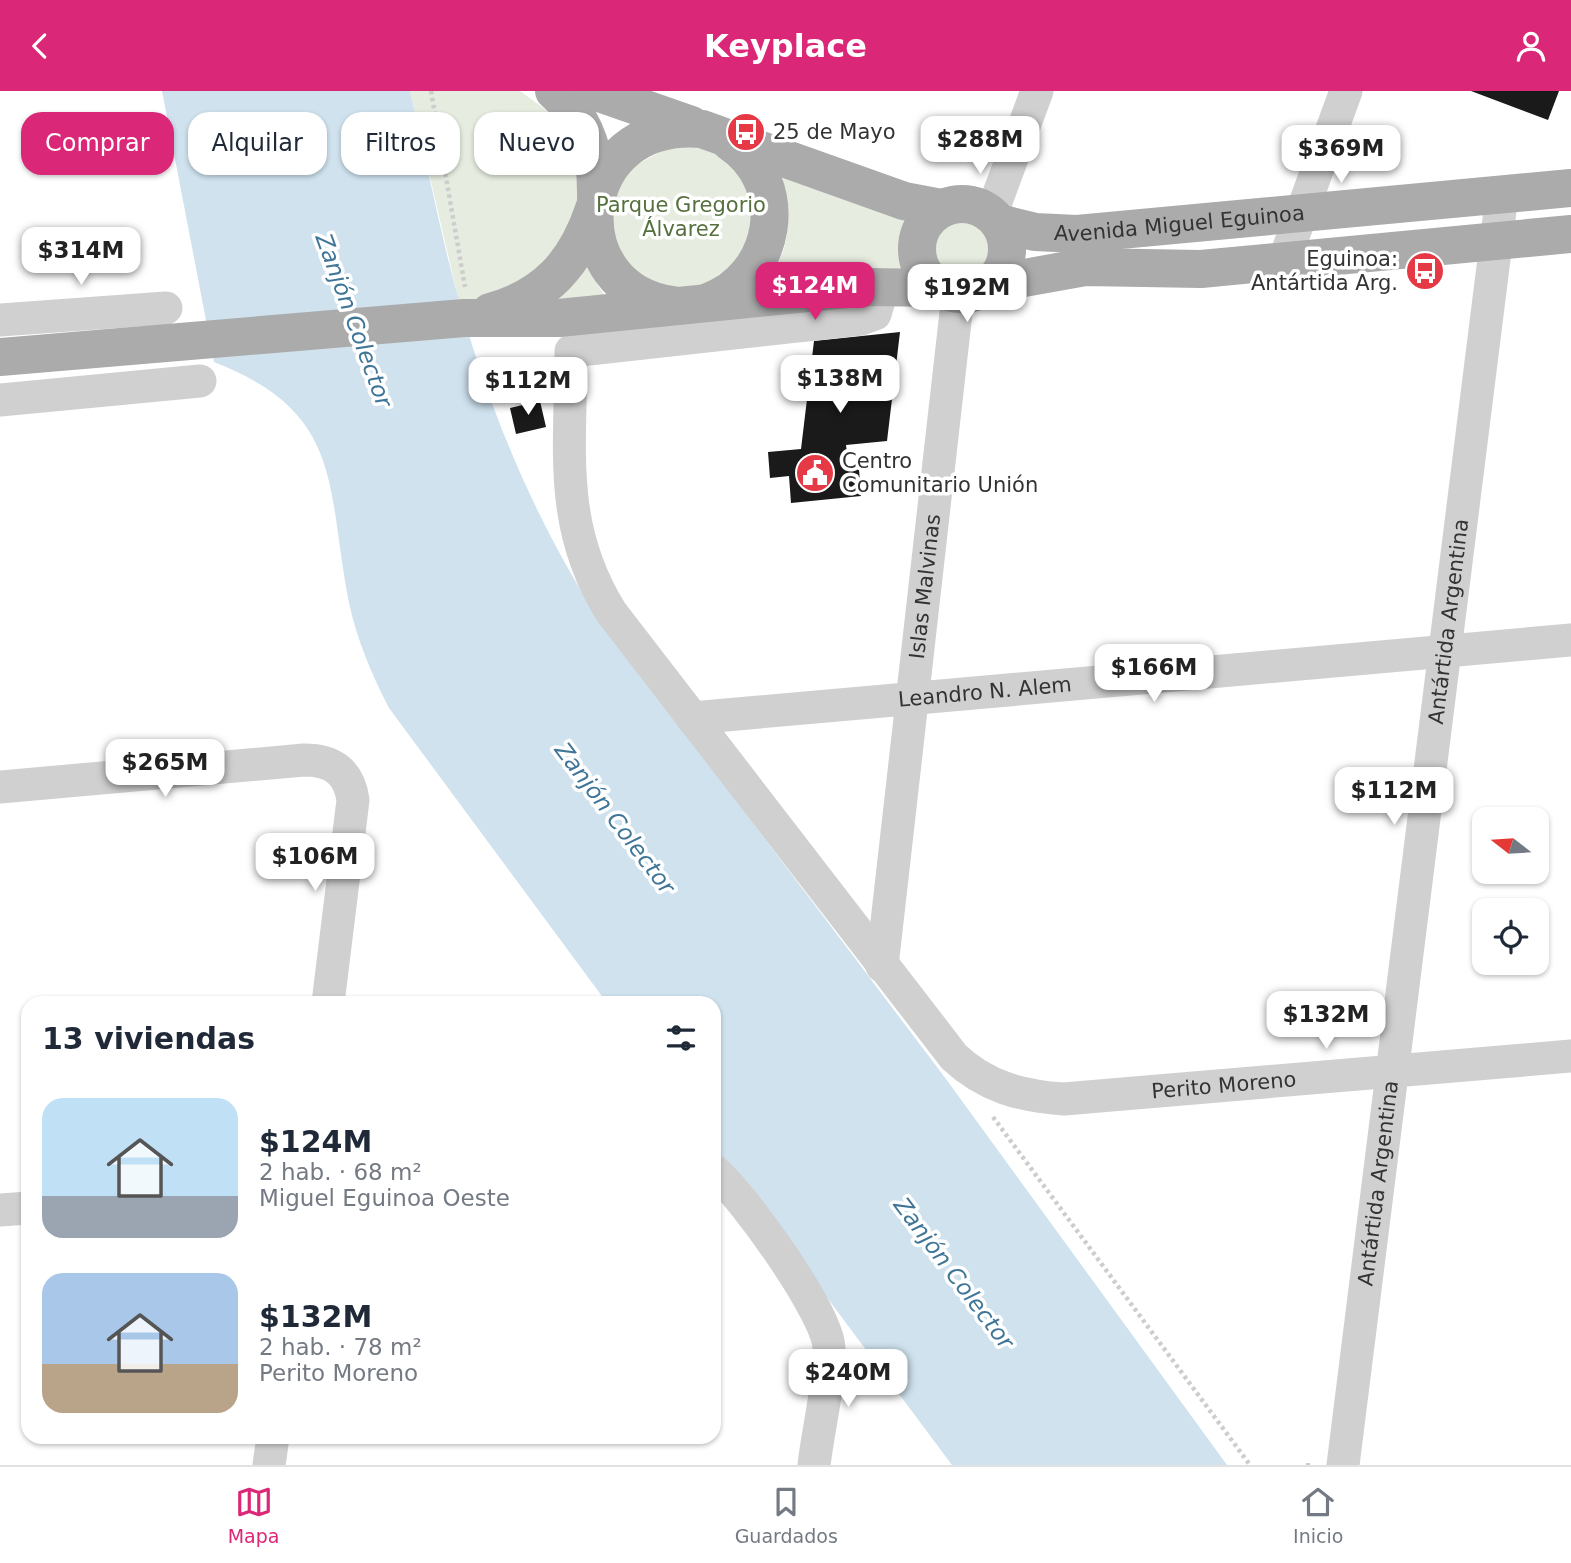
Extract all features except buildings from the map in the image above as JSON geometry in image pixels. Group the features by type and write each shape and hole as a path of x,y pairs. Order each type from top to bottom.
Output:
{"main road":[{"path":"554,91 574,112 588,137 595,164 595,203"},
{"path":"594,91 709,132"},
{"name":"Avenida Miguel Eguinoa","path":"465,307 516,303 547,287 578,249 612,163 641,139 664,130 709,132 904,201 941,208 973,205 995,219 1035,232 1063,235 1571,188"},
{"name":"Avenida Miguel Eguinoa","path":"595,203 599,245 616,276 645,297 686,305 717,298 740,284 757,265 770,228 770,202 762,177 737,147 709,132"},
{"path":"941,208 925,222 917,242 918,263 962,289 1004,266 1007,255 1004,233 995,219"},
{"name":"Avenida Miguel Eguinoa","path":"465,307 545,319 883,287 962,289 1085,267 1167,270 1571,234"},
{"path":"0,357 210,341 465,307"}],"street":[{"path":"995,219 1037,91"},
{"path":"1284,261 1346,91"},
{"name":"Antártida Argentina","path":"1343,1465 1502,195"},
{"name":"Perito Moreno","path":"883,287 875,314 862,319 571,351 571,494 577,538 583,558 611,612 942,1044 968,1070 983,1080 1023,1094 1086,1099 1571,1056"},
{"name":"Islas Malvinas","path":"881,965 962,289"},
{"path":"0,320 166,308"},
{"path":"0,400 200,381"},
{"name":"Leandro N. Alem","path":"692,718 1571,640"},
{"path":"0,787 304,759 325,761 342,771 351,789 352,812 329,996"},
{"path":"721,1178 799,1281 829,1346 814,1465"},
{"path":"0,1210 21,1208"},
{"path":"269,1465 272,1444"}],"path":[{"path":"431,91 465,307"},
{"path":"992,1115 1250,1465"}],"green space":[{"name":"Parque Gregorio Álvarez","path":"410,91 520,91 549,112 474,112 474,175 576,175 578,198 571,228 535,274 484,298 459,302 430,175 460,175 460,112 415,112"},
{"name":"Parque Gregorio Álvarez","path":"681,141 725,154 753,193 747,255 696,291 649,286 614,245 609,226 619,174"},
{"name":"Parque Gregorio Álvarez","path":"774,170 909,218 904,246 907,271 766,281 782,253 787,227 784,200"},
{"path":"961,216 973,218 984,225 991,236 991,260 984,271 973,278 961,280 949,278 938,271 931,260 929,248 931,236 938,225 949,218"},
{"name":"Parque Gregorio Álvarez","path":"586,266 605,296 555,302"}],"water":[{"name":"Zanjón Colector","path":"162,91 410,91 415,112 341,112 341,175 429,175 453,278 485,385 535,504 575,580 597,616 946,1079 1227,1465 952,1465 721,1155 721,996 602,996 389,708 356,630 349,603 331,489 322,458 308,430 287,405 256,382 214,362 174,154 174,112 166,112"}],"place":[{"name":"25 de Mayo","path":"746,132"},
{"name":"Eguinoa: Antártida Arg.","path":"1425,271"},
{"name":"Centro Comunitario Unión","path":"815,473"}]}
